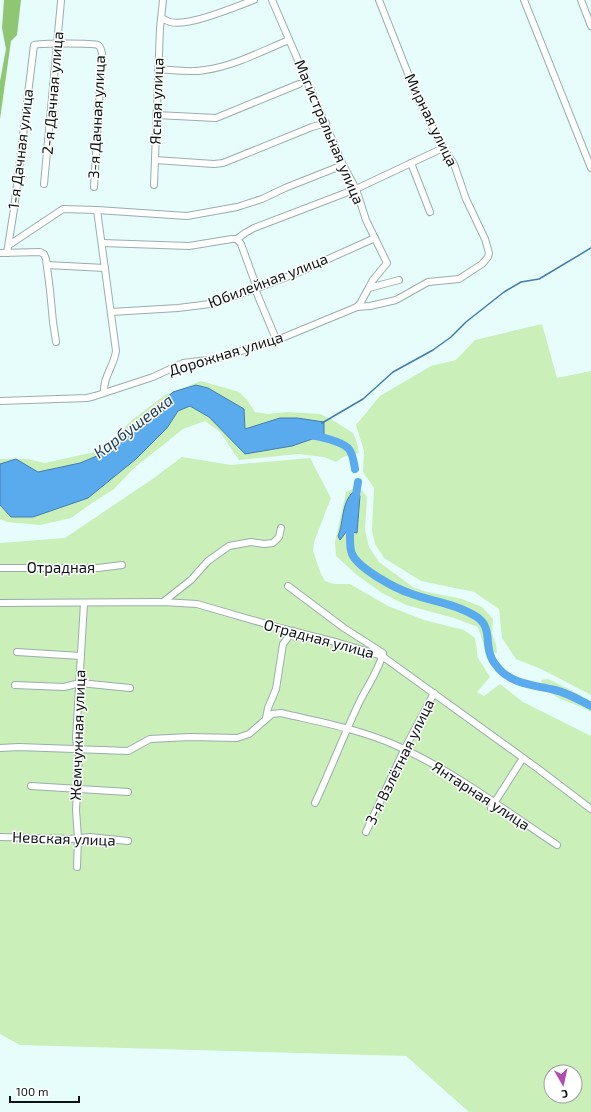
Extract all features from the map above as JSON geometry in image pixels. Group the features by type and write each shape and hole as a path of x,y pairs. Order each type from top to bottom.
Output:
{"street":[{"name":"Ясная улица","path":"154,185 158,69 163,0"},
{"path":"161,18 170,22 181,23 215,15 254,0"},
{"name":"Магистральная улица","path":"272,0 343,165 356,189 366,220 387,263 373,280 369,288"},
{"name":"Мирная улица","path":"357,307 370,306 396,300 428,282 459,279 482,264 488,258 488,247 466,199 454,164 443,148 418,99 379,0"},
{"path":"524,0 591,168"},
{"path":"581,0 591,26"},
{"name":"2-я Дачная улица","path":"44,184 61,1"},
{"path":"158,69 203,71 233,63 289,40"},
{"name":"1-я Дачная улица","path":"7,253 14,209 34,45 57,44"},
{"name":"3-я Дачная улица","path":"57,44 98,45 101,48 102,53 94,186"},
{"path":"156,115 216,118 299,84"},
{"path":"155,160 214,164 223,163 312,127 326,123"},
{"path":"102,243 189,246 237,239 254,228 356,189 443,148"},
{"path":"411,163 430,212"},
{"path":"8,245 63,209 187,216 237,207 262,199 343,165"},
{"path":"97,210 116,351 113,364 105,378 104,392"},
{"name":"Юбилейная улица","path":"111,312 195,307 210,304 297,273 375,238"},
{"path":"237,239 241,244 276,339"},
{"path":"0,253 40,252 44,254 47,265 52,322 56,342"},
{"path":"47,265 105,268"},
{"path":"357,307 369,288 399,280"},
{"name":"Дорожная улица","path":"0,401 88,398 153,377 182,363 216,359 276,339 357,307"},
{"path":"163,602 191,580 208,561 229,546 251,542 264,544 273,543 279,537 281,528"},
{"name":"Отрадная","path":"0,568 98,568 122,565"},
{"path":"288,586 344,628 383,653 315,803"},
{"name":"Отрадная улица","path":"0,603 163,602 197,604 382,656 523,758 591,810"},
{"name":"Жемчужная улица","path":"77,867 78,838 76,816 79,756 76,739 84,603"},
{"path":"0,748 19,747 128,751 150,739 190,737 237,738 249,734 266,718 268,708 276,688 283,644 293,631"},
{"path":"17,652 81,656"},
{"path":"15,686 64,687 80,683 130,688"},
{"name":"3-я Взлётная улица","path":"366,832 404,750 434,693"},
{"name":"Янтарная улица","path":"266,718 272,714 281,713 348,728 395,745 440,767 468,784 557,845"},
{"path":"491,808 523,758"},
{"path":"31,786 128,792"},
{"name":"Невская улица","path":"0,837 70,839 90,837 128,841"}],"green space":[{"path":"4,0 21,0 17,35 11,41 0,119 0,81 6,49 2,28"},
{"path":"542,324 557,378 591,371 591,695 541,669 516,659 502,638 499,609 474,592 421,581 384,558 375,544 372,530 374,488 363,472 364,451 356,425 380,396 431,366 456,360 475,340"},
{"path":"201,381 239,392 247,400 255,412 268,414 287,412 320,414 331,419 353,433 359,453 343,457 336,462 324,457 298,454 239,460 220,432 205,421 183,429 133,469 114,489 71,518 40,525 7,522 0,519 0,459 27,459 45,463 90,453 105,448 132,420 165,395"},
{"path":"182,457 231,465 310,458 331,498 314,542 313,551 325,581 334,584 350,584 388,606 424,620 464,630 475,638 478,658 490,677 477,692 484,696 500,684 523,702 591,736 591,1112 469,1112 406,1056 20,1045 0,1034 0,543 65,538 151,480"},
{"path":"355,488 362,490 367,497 365,530 369,547 379,562 413,587 423,591 462,599 482,607 493,619 492,634 496,644 497,653 486,652 478,627 454,618 406,605 382,593 357,575 336,556 335,542 346,492"},
{"path":"548,679 591,701 591,712 563,700 549,692 544,687 541,680"}],"water":[{"path":"196,385 208,388 244,409 245,429 280,418 297,418 324,422 324,435 292,446 245,454 209,417 190,406 178,411 167,428 136,459 88,498 33,517 11,517 0,505 0,464 16,459 38,472 80,463 104,453 173,392"},
{"path":"356,490 360,496 357,533 347,531 340,540 338,536 345,505 351,494"}],"waterway":[{"path":"322,423 363,399 393,372 433,350 451,337 466,322 504,292 521,282 539,279 591,248"},
{"name":"Карбушевка","path":"309,435 335,441 344,445 350,450 355,469"},
{"name":"Карбушевка","path":"355,501 358,482"},
{"name":"Карбушевка","path":"351,521 351,551 356,560 362,566 379,578 405,591 420,597 462,609 477,617 482,621 487,631 490,654 493,660 499,669 511,678 525,684 560,691 591,706"}]}
